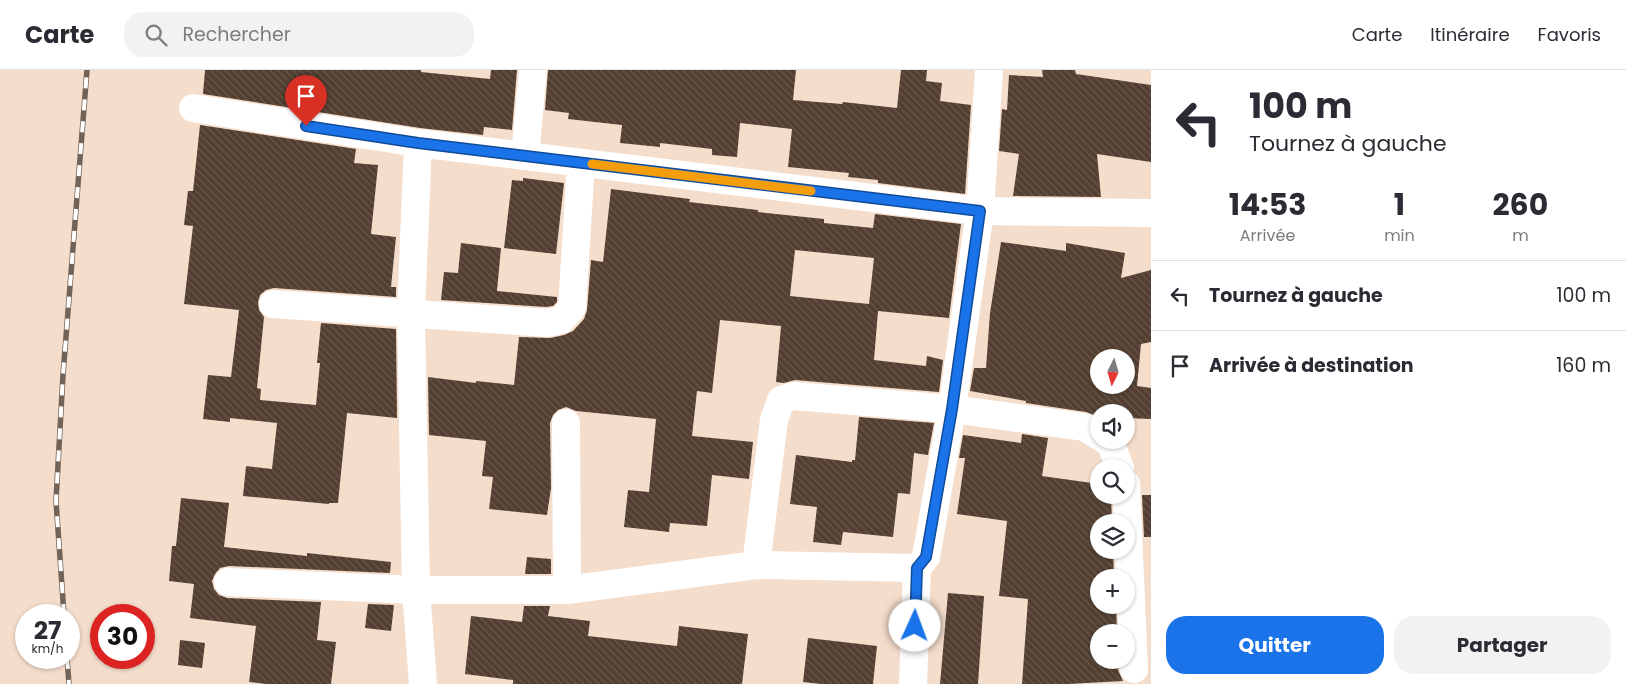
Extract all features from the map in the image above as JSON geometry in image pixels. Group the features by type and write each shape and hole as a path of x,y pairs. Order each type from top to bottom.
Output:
{"street":[{"path":"525,156 533,70"},
{"path":"913,684 917,568 926,557 952,409 980,211 989,70"},
{"path":"193,108 418,143 980,211 1151,213"},
{"path":"418,143 411,313 416,590 423,684"},
{"path":"273,304 547,323 561,320 572,308 580,162"},
{"path":"756,565 774,420 781,400 794,396 952,409 1084,428 1090,431"},
{"path":"566,422 567,590"},
{"path":"1127,504 1132,624"},
{"path":"228,582 416,590 567,590 756,565 917,568"}],"building":[{"path":"205,70 421,70 421,72 490,79 491,70 517,70 512,130 484,127 483,135 420,128 203,94"},
{"path":"548,70 796,70 793,100 842,104 843,102 897,108 901,70 927,70 926,81 942,83 940,101 971,105 965,194 878,183 878,180 848,177 849,173 788,167 792,129 740,123 737,157 712,155 712,149 660,143 660,147 620,143 622,125 568,119 569,113 545,110"},
{"path":"1042,70 1075,70 1076,74 1151,85 1151,162 1097,154 1101,197 1013,196 1019,154 999,151 1002,109 1007,110 1009,75 1043,77"},
{"path":"200,125 356,149 354,163 378,165 371,234 396,237 391,287 396,287 396,297 274,288 266,290 260,295 258,302 259,310 264,317 257,388 261,389 260,400 316,405 320,363 317,363 321,323 396,329 397,418 347,413 338,503 329,504 243,496 246,466 272,469 277,423 230,418 230,422 203,419 208,375 231,377 239,310 184,304 193,226 184,225 188,191 193,191"},
{"path":"523,178 564,183 556,254 504,248 512,180 523,181"},
{"path":"611,189 690,199 689,202 758,210 758,212 824,219 824,223 873,228 875,214 961,224 949,318 878,311 874,360 926,366 927,356 943,360 939,392 795,380 784,383 776,382 781,326 720,320 712,393 697,391 692,436 753,442 749,479 712,475 707,526 670,523 669,532 624,527 628,490 649,492 656,419 576,411 566,407 558,410 553,415 550,423 551,488 547,515 489,509 493,477 482,476 486,441 429,435 428,377 476,383 476,381 514,385 519,337 550,338 573,331 584,319 587,310 591,260 603,262","holes":["795,250 874,258 869,304 790,296"]},
{"path":"1001,242 1066,251 1066,243 1125,253 1121,278 1151,270 1151,342 1141,344 1137,386 1151,388 1151,419 1135,418 1135,404 1090,404 1090,414 970,391 974,368 986,368 990,313"},
{"path":"461,243 501,248 497,291 557,297 557,302 553,306 546,307 441,300 444,272 458,273"},
{"path":"859,417 934,423 928,455 914,453 910,494 898,493 893,537 843,532 841,545 813,542 817,507 790,504 796,455 852,462 852,460 855,460"},
{"path":"1022,434 1048,438 1042,476 1090,483 1090,504 1111,504 1112,514 1090,514 1090,559 1113,559 1114,569 1090,569 1090,614 1116,614 1117,624 1090,624 1090,669 1118,669 1123,681 1022,684 1028,599 999,596 1007,521 957,514 965,458 959,458 963,435 1021,443"},
{"path":"1142,495 1151,495 1151,537 1144,537"},
{"path":"181,498 229,503 224,547 307,556 307,553 391,562 390,573 229,566 220,568 215,574 212,581 214,589 219,595 227,598 321,602 317,640 336,642 331,684 266,684 249,682 256,626 190,618 194,584 169,581 172,546 176,546"},
{"path":"527,557 551,559 551,574 525,574"},
{"path":"948,593 984,596 978,684 940,684"},
{"path":"368,604 394,605 391,631 365,628"},
{"path":"524,606 550,606 548,616 590,621 588,636 677,646 679,626 748,634 742,684 513,684 513,680 465,674 471,616 522,622"},
{"path":"808,638 877,646 873,684 803,682"},
{"path":"180,640 205,643 202,668 178,665"}],"railway":[{"path":"63,604 56,501 63,375 87,70"},
{"path":"68,669 69,684"}],"slow traffic":[{"path":"592,164 811,191"}],"route":[{"path":"306,126 418,143 980,211 952,409 926,557 917,568 915,626"}]}
